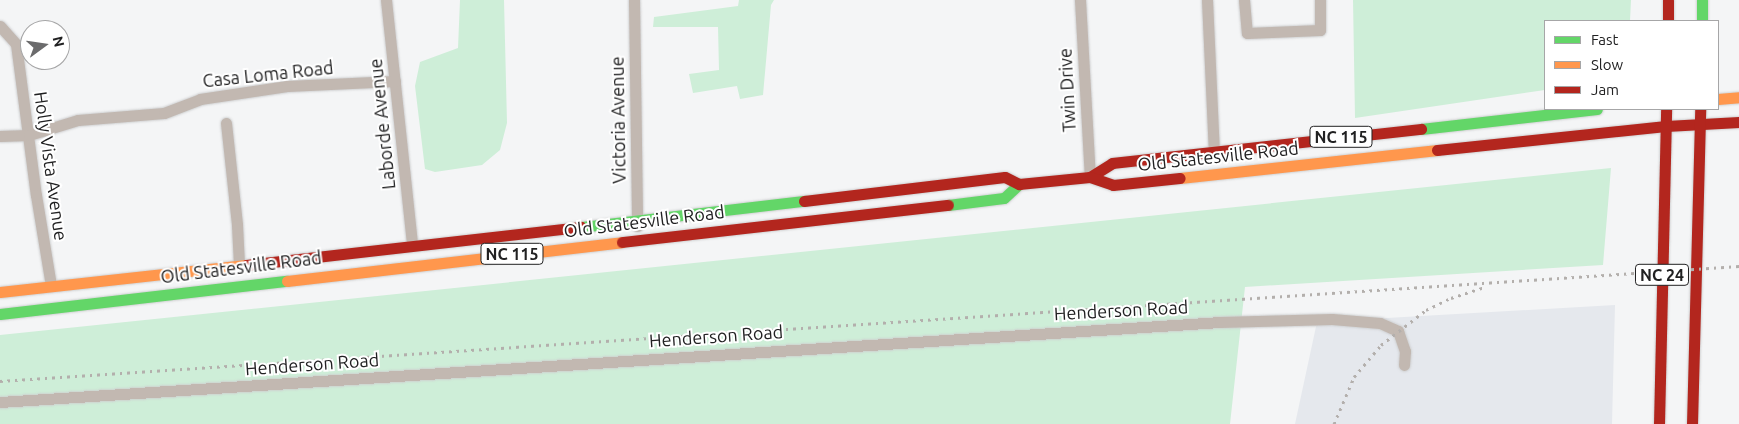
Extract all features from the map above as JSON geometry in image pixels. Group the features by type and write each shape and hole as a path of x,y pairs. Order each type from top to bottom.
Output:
{"main road":[{"path":"1668,0 1668,20"},
{"path":"1702,0 1702,20"},
{"path":"1719,99 1739,97"},
{"name":"Old Statesville Road","path":"1090,178 1112,163 1588,110"},
{"name":"NC 24","path":"1659,424 1666,110"},
{"name":"NC 24","path":"1692,424 1700,110"},
{"name":"Old Statesville Road","path":"0,292 636,221 1005,177 1019,184 1090,178 1113,184 1666,126 1739,122"},
{"name":"Old Statesville Road","path":"0,314 1004,198 1019,184"}],"street":[{"name":"Laborde Avenue","path":"386,0 412,245"},
{"name":"Victoria Avenue","path":"634,0 637,240"},
{"name":"Twin Drive","path":"1080,0 1090,178"},
{"path":"1207,0 1214,152"},
{"path":"1244,0 1247,33 1320,30 1320,0"},
{"name":"Holly Vista Avenue","path":"0,26 16,44 36,195 51,286"},
{"name":"Casa Loma Road","path":"0,136 29,135 78,120 164,113 200,98 287,86 396,82"},
{"path":"226,123 237,225 239,265"},
{"name":"Henderson Road","path":"0,402 948,338 1220,322 1332,319 1380,323 1398,332 1405,351 1404,365"}],"shaded area":[{"path":"1615,305 1612,424 1295,424 1317,322"}],"green space":[{"path":"460,0 504,0 507,123 500,150 482,165 435,172 425,169 415,86 420,62 458,48"},
{"path":"739,0 774,0 771,5 763,95 740,99 737,86 693,93 689,74 719,70 718,27 653,27 654,17 738,6"},
{"path":"1353,0 1631,0 1630,20 1544,20 1544,90 1355,118"},
{"path":"1611,168 1603,265 1245,287 1230,424 0,424 0,335"}],"railway":[{"path":"0,381 1739,266"},
{"path":"1334,424 1354,377 1381,345 1426,310 1451,298 1484,287"}],"traffic: fast":[{"path":"1702,0 1702,20"},
{"path":"1421,129 1588,110"},
{"path":"948,205 1004,198 1019,184"},
{"path":"581,227 804,201"},
{"path":"0,314 287,281"}],"traffic: slow":[{"path":"1719,99 1739,97"},
{"path":"1180,178 1437,150"},
{"path":"287,281 622,242"},
{"path":"0,292 246,265"}],"traffic: jam":[{"path":"1668,0 1668,20"},
{"path":"1659,424 1666,110"},
{"path":"1692,424 1700,110"},
{"path":"1437,150 1666,126 1739,122"},
{"path":"1090,177 1112,163 1421,129"},
{"path":"804,201 1005,177 1019,184 1090,177 1113,185 1180,178"},
{"path":"622,242 948,205"},
{"path":"246,265 581,227"}]}
